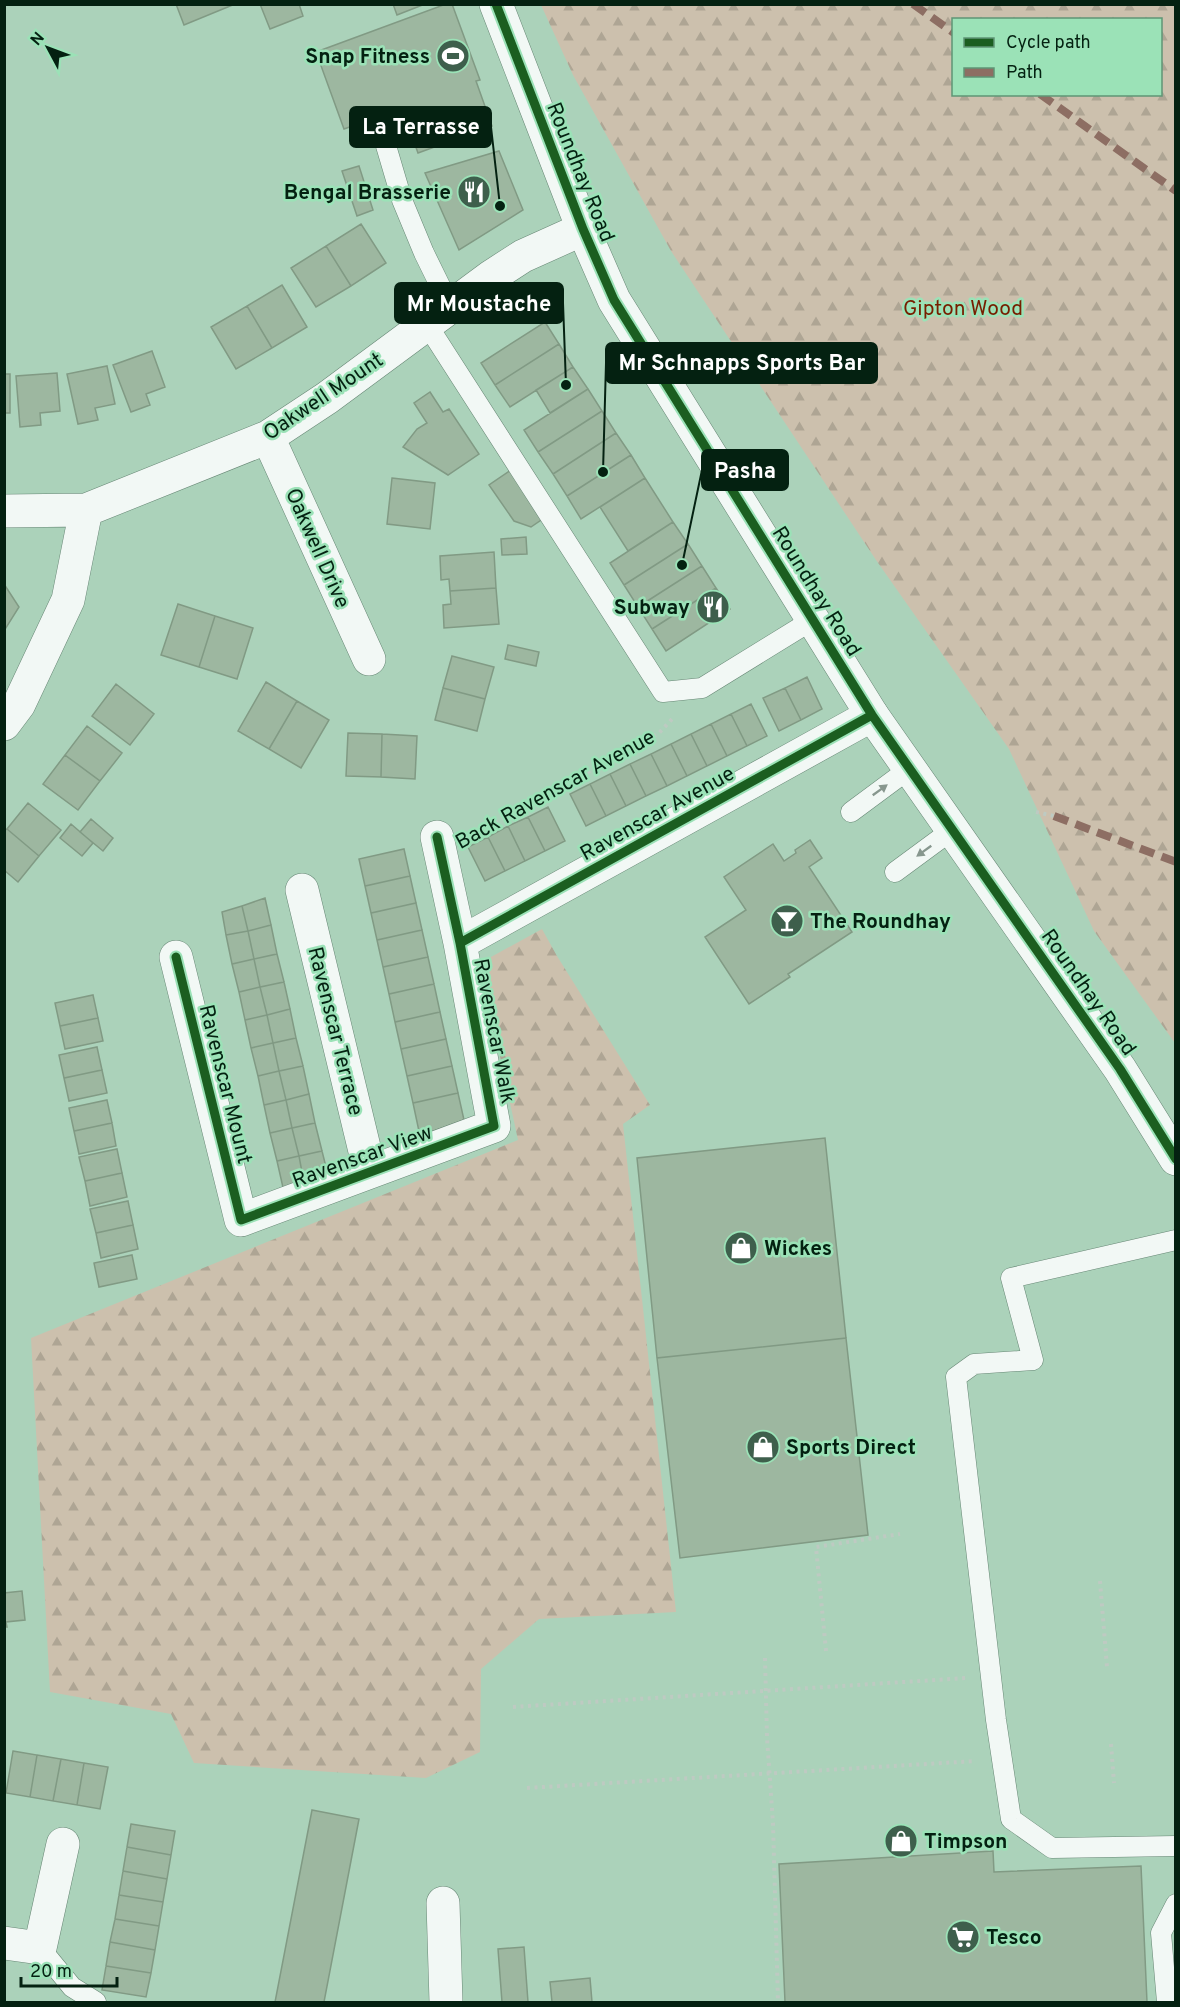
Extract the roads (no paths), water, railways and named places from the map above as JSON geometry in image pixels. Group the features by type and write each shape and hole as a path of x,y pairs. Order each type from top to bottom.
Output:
{"street":[{"name":"Roundhay Road","path":"496,4 582,229 615,300 872,715 1120,1069 1176,1159"},
{"name":"Oakwell Mount","path":"4,511 86,510 268,437 327,398 438,315 523,256 582,229"},
{"name":"Oakwell Drive","path":"268,437 369,659"},
{"path":"4,724 19,704 68,600 86,510"},
{"name":"Ravenscar Avenue","path":"460,943 872,715"},
{"name":"Ravenscar Walk","path":"439,845 494,1126"},
{"name":"Ravenscar Terrace","path":"302,890 370,1172"},
{"name":"Ravenscar Mount","path":"176,957 241,1220"},
{"name":"Ravenscar View","path":"241,1220 494,1126"},
{"path":"4,1944 40,1948 63,1844"},
{"path":"443,1903 446,2002"}],"lane":[{"path":"384,140 402,200 424,253 438,315 663,692 702,688 814,619"},
{"path":"851,812 909,769"},
{"path":"895,872 952,830"},
{"path":"1176,1240 1011,1278 1033,1360 974,1364 956,1377 991,1677 1011,1819 1052,1848 1176,1846"},
{"path":"1167,2002 1161,1933 1176,1904"},
{"path":"40,1948 72,1987 96,2002"}],"place":[{"name":"Snap Fitness","path":"453,56"},
{"name":"Bengal Brasserie","path":"474,192"},
{"name":"La Terrasse","path":"500,206"},
{"name":"Mr Moustache","path":"566,385"},
{"name":"Mr Schnapps Sports Bar","path":"603,472"},
{"name":"Pasha","path":"682,565"},
{"name":"Subway","path":"713,607"},
{"name":"The Roundhay","path":"787,921"},
{"name":"Wickes","path":"741,1248"},
{"name":"Sports Direct","path":"763,1447"},
{"name":"Timpson","path":"901,1841"},
{"name":"Tesco","path":"963,1937"}],"park label":[{"name":"Gipton Wood","path":"963,308"}]}
